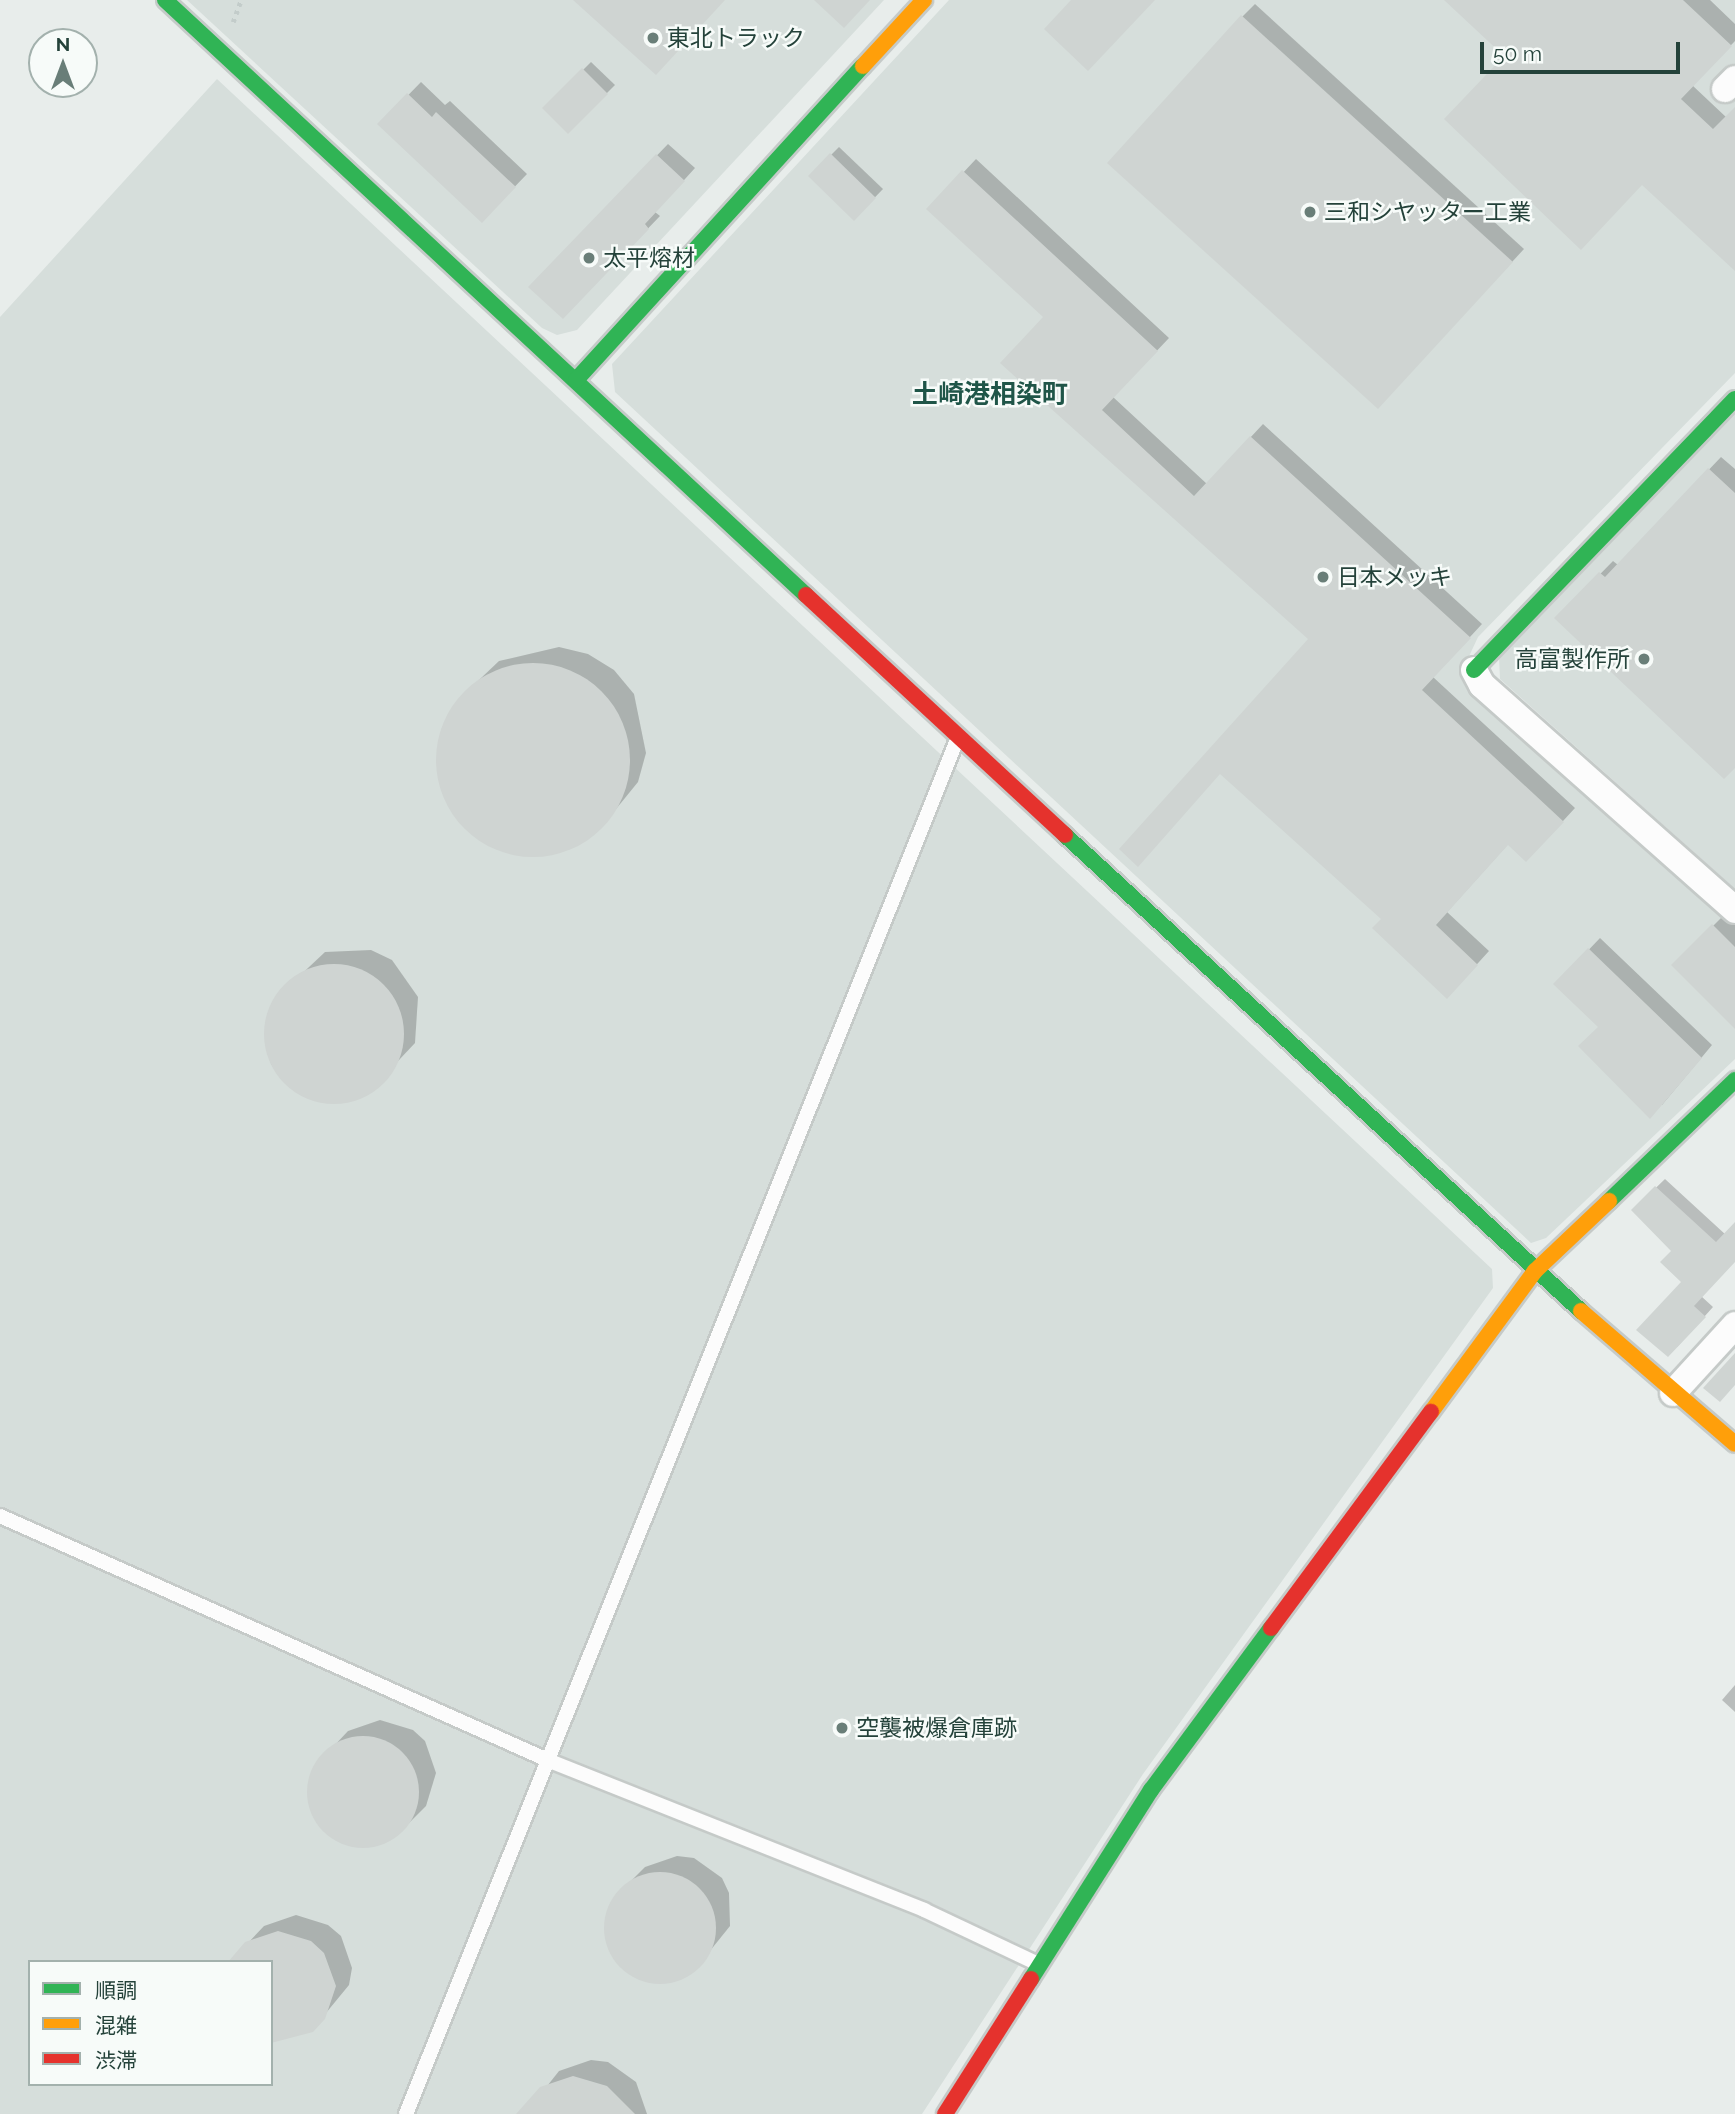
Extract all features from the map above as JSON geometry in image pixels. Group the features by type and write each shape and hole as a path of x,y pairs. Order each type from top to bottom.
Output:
{"street":[{"path":"165,0 576,380 958,739 1535,1271 1735,1444"},
{"path":"576,380 924,0"},
{"path":"1735,399 1474,670 1482,685 1735,910"},
{"path":"945,2114 1151,1790 1535,1271 1735,1080"},
{"path":"1674,1393 1735,1325"}],"lane":[{"path":"406,2114 550,1761 958,739"},
{"path":"0,1516 550,1761 924,1910 1038,1964"}],"shaded area":[{"path":"187,0 884,0 577,330 557,335 542,328"},
{"path":"949,0 1735,0 1735,373 1478,637 1465,665 1735,921 1735,1059 1546,1238 1531,1243 615,392 612,364"},
{"path":"217,79 1492,1269 1493,1288 1143,1774 922,2114 0,2114 0,317"},
{"path":"1735,412 1735,889 1500,679 1499,657"}],"building":[{"name":"東北トラック","path":"573,0 725,0 656,75"},
{"path":"814,0 870,0 844,28"},
{"path":"1071,0 1155,0 1088,71 1044,29"},
{"path":"1444,0 1683,0 1732,46 1681,99 1713,129 1735,107 1735,271 1642,185 1581,250 1444,119 1504,56"},
{"name":"三和シヤッター工業","path":"1241,15 1513,262 1378,409 1107,163"},
{"path":"582,68 608,94 568,134 542,108"},
{"path":"407,93 432,117 436,112 516,187 482,223 377,124"},
{"path":"830,153 876,198 854,221 808,176"},
{"name":"太平熔材","path":"656,154 685,181 645,224 649,229 563,319 528,287"},
{"path":"962,170 1158,351 1102,410 1194,496 1250,436 1471,638 1422,690 1564,822 1526,862 1508,845 1436,925 1478,965 1447,999 1372,928 1381,919 1220,774 1138,867 1119,849 1308,639 1000,363 1043,317 926,209"},
{"path":"1708,468 1735,493 1735,768 1724,779 1554,618 1599,572 1605,577"},
{"path":"533,663 570,671 601,692 622,723 630,760 622,797 601,828 570,849 533,857 496,849 465,828 444,797 436,760 444,723 465,692 496,671"},
{"path":"1712,924 1735,947 1735,1029 1671,965"},
{"path":"1588,948 1702,1058 1650,1119 1578,1046 1598,1027 1553,984"},
{"path":"334,964 361,969 384,984 399,1007 404,1034 399,1061 384,1084 361,1099 334,1104 307,1099 284,1084 269,1061 264,1034 269,1007 284,984 307,969"},
{"path":"1655,1186 1716,1242 1735,1222 1735,1262 1694,1306 1706,1317 1668,1357 1636,1330 1681,1282 1660,1262 1671,1251 1631,1210"},
{"path":"1735,1353 1735,1385 1720,1402 1703,1388"},
{"path":"363,1736 384,1741 402,1753 414,1771 419,1792 414,1813 402,1831 384,1843 363,1848 342,1843 324,1831 312,1813 307,1792 312,1771 324,1753 342,1741"},
{"path":"660,1872 681,1877 699,1889 711,1907 716,1928 711,1949 699,1967 681,1979 660,1984 639,1979 621,1967 609,1949 604,1928 609,1907 621,1889 639,1877"},
{"path":"278,1931 311,1941 324,1953 336,1986 325,2019 313,2032 273,2042 273,1960 230,1960 245,1942"},
{"path":"573,2076 607,2086 635,2114 516,2114 540,2087"}],"traffic: fast":[{"path":"165,0 806,595"},
{"path":"576,380 863,66"},
{"path":"1474,670 1735,399"},
{"path":"1065,835 1581,1311"},
{"path":"1609,1201 1735,1080"},
{"path":"1031,1979 1151,1790 1271,1628"}],"traffic: slow":[{"path":"863,66 924,0"},
{"path":"1431,1412 1535,1271 1609,1201"},
{"path":"1581,1311 1735,1444"}],"traffic: jam":[{"path":"806,595 1065,835"},
{"path":"1271,1628 1431,1412"},
{"path":"945,2114 1031,1979"}],"place":[{"name":"東北トラック","path":"653,38"},
{"name":"三和シヤッター工業","path":"1310,212"},
{"name":"太平熔材","path":"589,258"},
{"name":"日本メッキ","path":"1323,577"},
{"name":"高富製作所","path":"1644,659"},
{"name":"空襲被爆倉庫跡","path":"842,1728"}],"district":[{"name":"土崎港相染町","path":"990,395"}]}
